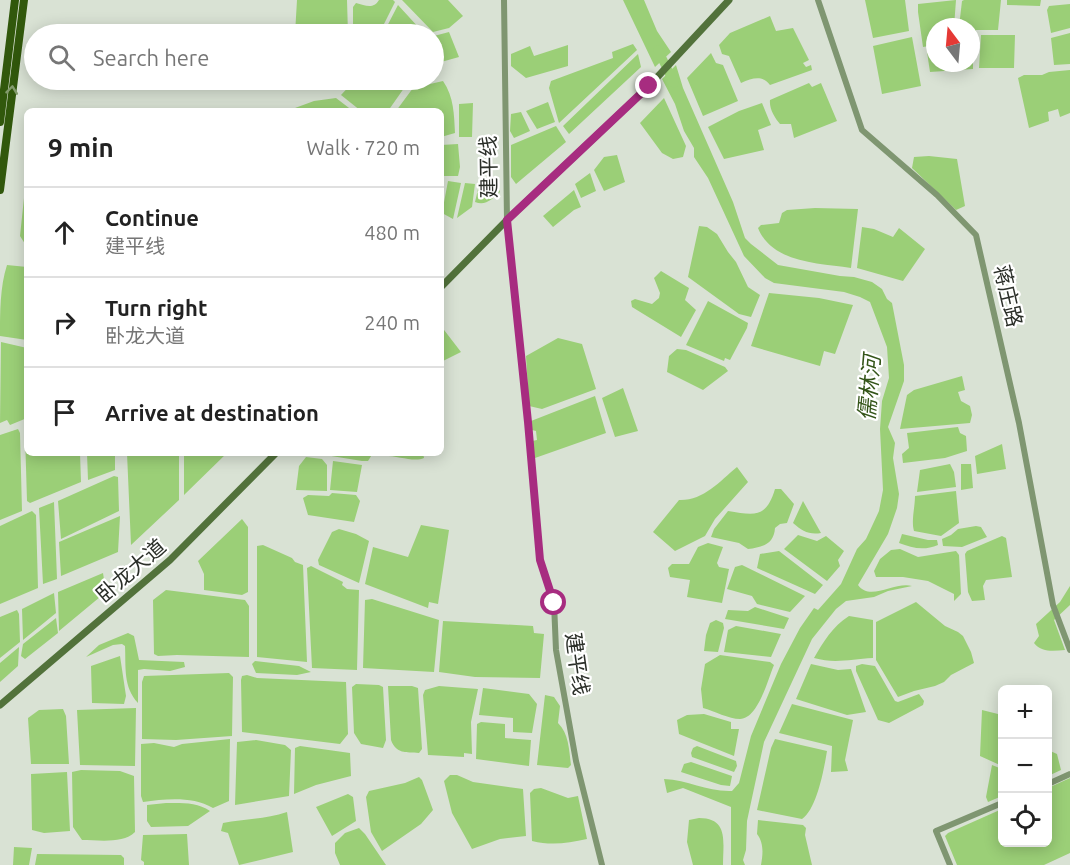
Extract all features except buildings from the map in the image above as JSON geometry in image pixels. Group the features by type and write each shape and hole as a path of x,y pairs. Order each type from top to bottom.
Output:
{"main road":[{"path":"0,122 15,0"},
{"path":"0,190 24,0"},
{"path":"444,283 652,82 729,0"},
{"name":"卧龙大道","path":"0,705 170,560 273,456"}],"street":[{"name":"建平线","path":"504,0 507,220 540,560 554,603 556,650 576,761 602,865"},
{"name":"蒋庄路","path":"818,0 862,130 937,195 976,235 1019,423 1053,605 1070,650"},
{"path":"1052,782 1070,774"},
{"path":"950,865 936,831 998,805"}],"shaded area":[{"path":"297,0 347,0 348,24 296,24"},
{"path":"379,0 395,2 384,24 353,24 353,7 356,3 371,6"},
{"path":"402,0 448,0 463,16 449,28 444,29 444,24 425,24"},
{"path":"623,0 644,0 657,31 671,52 655,67"},
{"path":"865,0 905,0 909,31 873,38"},
{"path":"956,0 955,18 926,18 926,46 923,47 918,12 918,4"},
{"path":"1001,0 998,30 980,30 980,18 960,18 962,1"},
{"path":"1007,0 1041,0 1040,6 1007,5"},
{"path":"1070,4 1070,28 1051,33 1047,10 1049,6"},
{"path":"398,5 415,24 388,24"},
{"path":"770,16 776,31 793,28 809,60 803,63 806,67 811,65 812,70 770,85 757,78 741,83 729,56 722,54 719,45 730,33"},
{"path":"449,32 459,57 444,61 444,33"},
{"path":"1070,33 1070,64 1054,65 1051,38"},
{"path":"981,35 1015,35 1014,68 980,68"},
{"path":"912,37 921,86 882,94 873,46"},
{"path":"633,44 637,50 559,123 549,88 551,81 613,58 612,52"},
{"path":"568,45 568,66 526,78 511,66 511,54 530,46 534,56"},
{"path":"711,53 716,63 723,65 738,101 703,116 687,78"},
{"path":"638,54 641,67 569,134 563,126"},
{"path":"676,65 683,88 733,202 745,238 778,265 854,277 872,282 882,289 892,303 904,365 904,381 888,427 895,443 893,458 899,494 897,508 888,534 858,585 869,592 905,585 912,586 888,591 874,597 846,601 836,609 812,639 764,742 747,821 746,850 743,860 745,865 731,865 731,807 683,788 667,793 664,779 723,791 732,791 739,783 751,736 781,664 800,628 814,608 818,610 841,584 857,549 866,539 879,511 883,490 880,429 882,401 889,378 887,347 870,302 844,292 774,283 765,278 744,256 708,178 694,157 694,148 684,131 675,104 662,79"},
{"path":"1070,70 1070,113 1060,117 1058,109 1048,112 1049,121 1029,128 1018,78 1024,75 1042,75"},
{"path":"444,82 454,112 455,133 444,136 444,108 398,108 412,90 444,90"},
{"path":"809,83 812,87 821,83 837,121 794,138 791,124 780,124 774,116 770,100"},
{"path":"346,90 403,90 390,108 357,108 341,95"},
{"path":"336,98 349,108 295,108 314,101"},
{"path":"664,98 686,146 683,157 673,159 662,153 640,123"},
{"path":"548,102 555,122 537,129 526,111"},
{"path":"473,103 472,137 459,137 459,104"},
{"path":"762,103 771,125 758,130 764,150 724,159 708,127 739,111"},
{"path":"521,112 530,131 514,138 510,131 511,114"},
{"path":"556,126 566,142 516,184 511,177 511,145"},
{"path":"458,144 460,167 458,176 444,176 444,145"},
{"path":"617,155 625,182 604,191 594,170 604,157"},
{"path":"914,157 957,159 965,206 956,210 912,168"},
{"path":"590,173 596,191 581,198 575,184"},
{"path":"448,181 461,183 453,219 444,214"},
{"path":"465,183 475,184 472,207 457,218"},
{"path":"479,185 497,185 500,192 486,202 475,202"},
{"path":"574,190 581,207 553,227 543,216"},
{"path":"24,198 24,242 20,236"},
{"path":"858,209 851,268 811,262 785,255 765,240 758,228 761,225 779,223 782,213 787,210"},
{"path":"699,226 707,227 717,234 736,262 748,287 760,295 751,317 739,314 688,277"},
{"path":"862,227 893,237 899,228 925,249 903,281 857,268"},
{"path":"7,265 24,267 24,340 0,336 0,309"},
{"path":"661,271 689,288 685,300 696,310 681,337 632,307 631,301 635,299 652,304 659,298 660,293 654,278"},
{"path":"769,293 819,298 853,305 835,354 824,351 820,366 751,346"},
{"path":"708,301 748,323 730,360 725,358 724,361 686,345"},
{"path":"444,330 461,352 444,360"},
{"path":"558,338 582,344 596,389 542,409 529,406 526,356"},
{"path":"1,342 24,347 24,419 10,425 7,420 0,423"},
{"path":"677,349 686,350 725,367 728,371 703,390 667,372 669,356"},
{"path":"962,376 965,390 958,392 961,401 970,406 972,415 970,423 900,429 907,395 914,390"},
{"path":"623,388 638,431 615,437 602,398"},
{"path":"595,396 606,433 535,458 532,441 537,440 531,421"},
{"path":"958,427 960,433 966,436 967,451 945,458 903,463 902,454 909,448 907,433"},
{"path":"18,429 20,433 22,511 0,520 0,435"},
{"path":"1002,444 1006,469 977,474 975,456"},
{"path":"26,456 80,456 81,482 30,503 27,501"},
{"path":"87,456 115,456 115,470 88,480"},
{"path":"127,456 179,456 179,500 131,545"},
{"path":"184,456 224,456 184,495"},
{"path":"331,456 371,456 368,461"},
{"path":"391,456 424,456 424,458 414,460"},
{"path":"306,457 322,459 327,465 327,491 296,490 299,466"},
{"path":"333,461 362,465 357,492 330,490"},
{"path":"950,464 954,472 956,487 917,492 920,470"},
{"path":"961,464 971,464 973,488 961,490"},
{"path":"737,467 748,482 715,519 705,536 675,551 653,532 679,500 703,494"},
{"path":"114,476 118,477 119,511 61,539 58,501"},
{"path":"775,489 781,489 794,504 787,523 775,528 767,544 748,549 739,543 711,537 714,529 728,511 758,513 768,506"},
{"path":"956,491 959,523 941,536 914,531 915,496"},
{"path":"332,493 356,495 360,501 354,522 308,515 303,498 308,495 329,496"},
{"path":"803,501 821,533 806,532 793,523"},
{"path":"54,502 57,579 43,584 39,508"},
{"path":"32,511 36,515 38,588 0,604 0,526"},
{"path":"120,516 118,552 61,576 59,542"},
{"path":"242,519 248,527 248,592 242,595 204,590 204,574 198,561"},
{"path":"421,525 449,530 438,604 429,602 428,608 365,584 373,547 408,557"},
{"path":"981,527 987,537 962,547 943,546 942,539 958,529"},
{"path":"339,529 369,541 359,583 319,565 318,560 332,532"},
{"path":"902,534 937,540 938,545 918,548 899,543"},
{"path":"798,535 817,541 826,536 844,551 838,560 840,566 827,581 784,549"},
{"path":"1002,536 1006,538 1012,577 986,580 983,586 985,600 972,601 968,592 965,554 967,551"},
{"path":"708,543 723,547 717,563 719,567 729,569 722,603 687,597 690,580 670,577 668,568 672,564 689,564 698,547"},
{"path":"263,545 303,565 307,662 257,657 257,546"},
{"path":"900,549 918,557 956,551 959,555 961,594 954,601 954,594 928,581 903,577 876,577 874,571 880,559 891,550"},
{"path":"779,551 823,585 815,594 757,568 760,554"},
{"path":"742,565 805,596 790,612 757,604 752,596 727,589 735,567"},
{"path":"311,566 343,582 342,585 347,589 359,590 357,670 312,668 307,568"},
{"path":"103,573 106,592 59,631 58,592"},
{"path":"1070,586 1070,605 1054,620 1065,650 1048,651 1034,643 1039,636 1036,624 1060,602"},
{"path":"166,590 245,600 249,606 249,657 158,656 154,654 153,600"},
{"path":"54,593 56,613 23,640 22,609"},
{"path":"372,599 439,620 434,672 363,668 365,600"},
{"path":"916,602 945,626 963,636 974,663 951,675 944,682 898,697 876,660 876,622"},
{"path":"755,607 789,618 784,629 725,619 728,610 748,611"},
{"path":"17,610 20,642 0,658 0,617"},
{"path":"849,616 873,620 873,658 836,661 814,658 833,630"},
{"path":"56,618 58,633 25,659 21,656 23,644"},
{"path":"716,620 723,623 724,628 718,652 704,651 710,623"},
{"path":"443,621 533,626 534,633 544,634 540,678 475,677 439,672"},
{"path":"736,626 781,634 771,657 724,652 728,630"},
{"path":"128,633 134,636 139,660 184,662 185,667 170,671 138,670 138,703 128,683 125,646 113,645 86,657 99,645"},
{"path":"19,647 18,666 0,682 0,663"},
{"path":"720,655 770,662 774,665 757,706 746,717 731,718 703,708 701,689 705,664"},
{"path":"120,656 126,696 124,704 92,703 91,666"},
{"path":"255,661 299,666 311,672 297,675 256,673 252,664"},
{"path":"811,664 838,670 851,669 866,712 847,715 796,699"},
{"path":"862,664 875,666 895,701 919,694 924,701 923,705 889,723 878,720 856,671 856,666"},
{"path":"229,673 233,677 232,736 176,740 142,739 142,682 144,676"},
{"path":"242,676 257,678 346,682 348,734 340,744 242,732 241,680"},
{"path":"356,684 383,687 386,740 383,748 361,744 354,733 352,687"},
{"path":"388,686 418,688 422,749 419,753 399,750 393,745"},
{"path":"439,686 478,689 471,722 472,754 464,753 464,757 428,755 423,695 425,690"},
{"path":"483,688 529,694 537,704 532,733 513,732 513,718 479,715"},
{"path":"545,695 554,697 560,706 558,723 568,742 571,765 568,768 537,765"},
{"path":"792,704 853,720 845,760 848,771 831,772 832,746 779,733"},
{"path":"136,708 135,766 80,765 77,710"},
{"path":"63,709 66,716 69,764 31,764 28,718 39,710"},
{"path":"982,710 998,714 998,764 980,756"},
{"path":"704,714 731,722 731,729 739,729 734,756 679,734 677,720 687,715"},
{"path":"481,722 505,724 505,738 531,740 529,766 476,759 477,724"},
{"path":"230,739 229,801 213,808 188,800 143,802 141,744 154,743 174,747 182,744"},
{"path":"775,739 827,751 816,798 802,819 757,810"},
{"path":"256,740 285,745 291,750 289,796 235,805 237,742"},
{"path":"300,746 350,753 351,776 316,785 294,794 295,748"},
{"path":"697,746 736,761 737,766 734,772 692,757 693,748"},
{"path":"1052,752 1057,754 1061,770 1052,774"},
{"path":"691,762 732,776 730,786 681,772 684,764"},
{"path":"992,765 998,767 998,798 988,802 986,797"},
{"path":"81,770 120,771 134,776 135,832 117,840 82,840 73,827 72,772"},
{"path":"67,772 70,831 44,833 32,830 31,774"},
{"path":"450,775 457,775 473,782 523,789 526,836 500,839 472,849 452,813 444,781"},
{"path":"419,777 433,810 421,824 382,851 371,832 366,797 369,791 405,783"},
{"path":"1070,778 1070,853 1044,865 957,865 945,836 998,811 998,847 1052,847 1052,786"},
{"path":"541,788 568,798 578,796 587,839 553,844 532,841 530,793 534,789"},
{"path":"348,794 353,797 356,821 332,836 316,807"},
{"path":"166,803 195,805 210,811 188,826 151,827 147,821 147,805"},
{"path":"287,812 293,852 239,865 228,833 221,831 223,823 263,818"},
{"path":"709,819 720,827 723,840 723,865 693,865 687,842 689,820"},
{"path":"758,820 803,825 806,828 805,835 812,865 761,865 762,849 757,834"},
{"path":"359,828 386,865 340,865 335,853 335,843 345,833"},
{"path":"187,834 189,865 144,865 141,860 143,835"},
{"path":"14,847 32,848 29,865 13,865"},
{"path":"37,854 121,855 124,858 124,865 35,865"}],"waterway":[{"name":"儒林河","path":"658,50 674,83"}],"route":[{"path":"554,603 540,560 507,220 649,86"}]}
